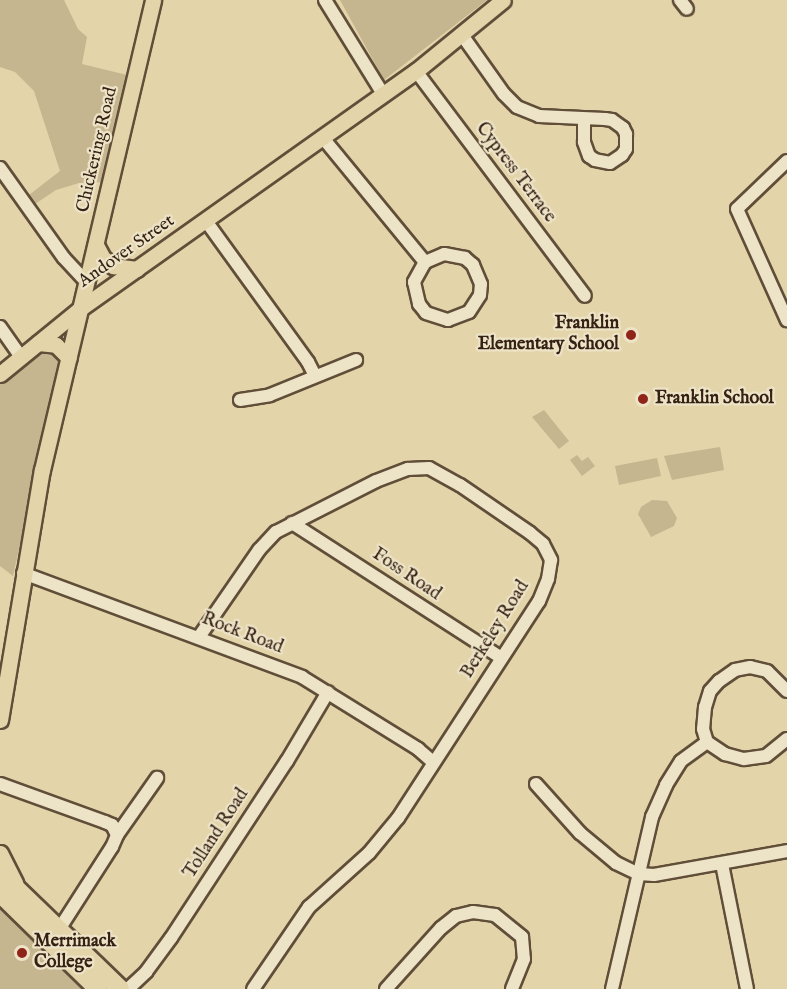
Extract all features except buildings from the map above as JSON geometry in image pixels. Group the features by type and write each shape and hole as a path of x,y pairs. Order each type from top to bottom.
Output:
{"highway":[{"path":"0,873 7,897 98,989"},
{"path":"7,897 58,931 120,989"}],"main road":[{"name":"Chickering Road","path":"81,308 153,0"},
{"name":"Andover Street","path":"0,720 42,470 81,308 416,71 503,0"},
{"path":"96,245 103,258 113,266 137,269"},
{"path":"0,374 81,308"},
{"path":"38,343 56,345 69,358"},
{"path":"0,853 7,897"}],"street":[{"path":"326,0 383,94"},
{"path":"462,35 504,94 517,107 540,116 584,119"},
{"name":"Cypress Terrace","path":"416,71 585,296"},
{"path":"323,138 425,262"},
{"path":"787,161 736,209 760,266 787,320"},
{"path":"0,168 64,258 87,283"},
{"path":"206,221 309,362 315,376"},
{"path":"444,254 465,258 473,265 481,284 480,295 469,312 448,320 426,313 415,293 414,282 425,262 444,254"},
{"path":"0,327 21,357"},
{"path":"240,400 270,395 356,360"},
{"name":"Berkeley Road","path":"199,637 268,539 292,523 408,469 429,468 460,485 537,538 549,553 551,560 552,567 543,593 383,837 309,907 253,989"},
{"name":"Foss Road","path":"292,523 500,657"},
{"name":"Rock Road","path":"23,573 302,677 418,749 433,762"},
{"path":"787,691 775,676 759,668 741,668 727,674 711,691 705,707 703,729 707,742 724,754 744,759 766,756 787,740"},
{"name":"Tolland Road","path":"128,989 146,972 171,938 293,751 328,692"},
{"path":"612,989 617,956 652,817 666,785 681,760 707,742"},
{"path":"58,931 112,847 117,835 157,778"},
{"path":"0,784 112,825 117,835"},
{"path":"536,784 579,832 616,863 639,874 654,875 787,851"},
{"path":"722,864 747,989"},
{"path":"386,989 441,928 456,916 473,912 495,915 522,938 524,959 512,989"}],"shaded area":[{"path":"0,0 64,0 78,29 87,37 82,64 127,75 102,182 79,183 56,190 35,204 29,195 60,171 34,91 15,72 0,67"},
{"path":"340,0 487,0 384,80"},
{"path":"44,348 48,348 61,359 13,576 0,566 0,379"},
{"path":"544,410 569,441 559,449 532,417"},
{"path":"720,447 724,470 672,480 664,456"},
{"path":"577,455 582,461 588,457 595,466 582,476 570,460"},
{"path":"657,458 661,476 619,485 615,466"},
{"path":"652,500 667,501 677,518 674,526 651,537 638,514 641,507"},
{"name":"Merrimack College","path":"0,908 8,913 85,989 0,989"}],"place":[{"name":"Franklin Elementary School","path":"631,335"},
{"name":"Franklin School","path":"643,399"},
{"name":"Merrimack College","path":"22,953"}]}
